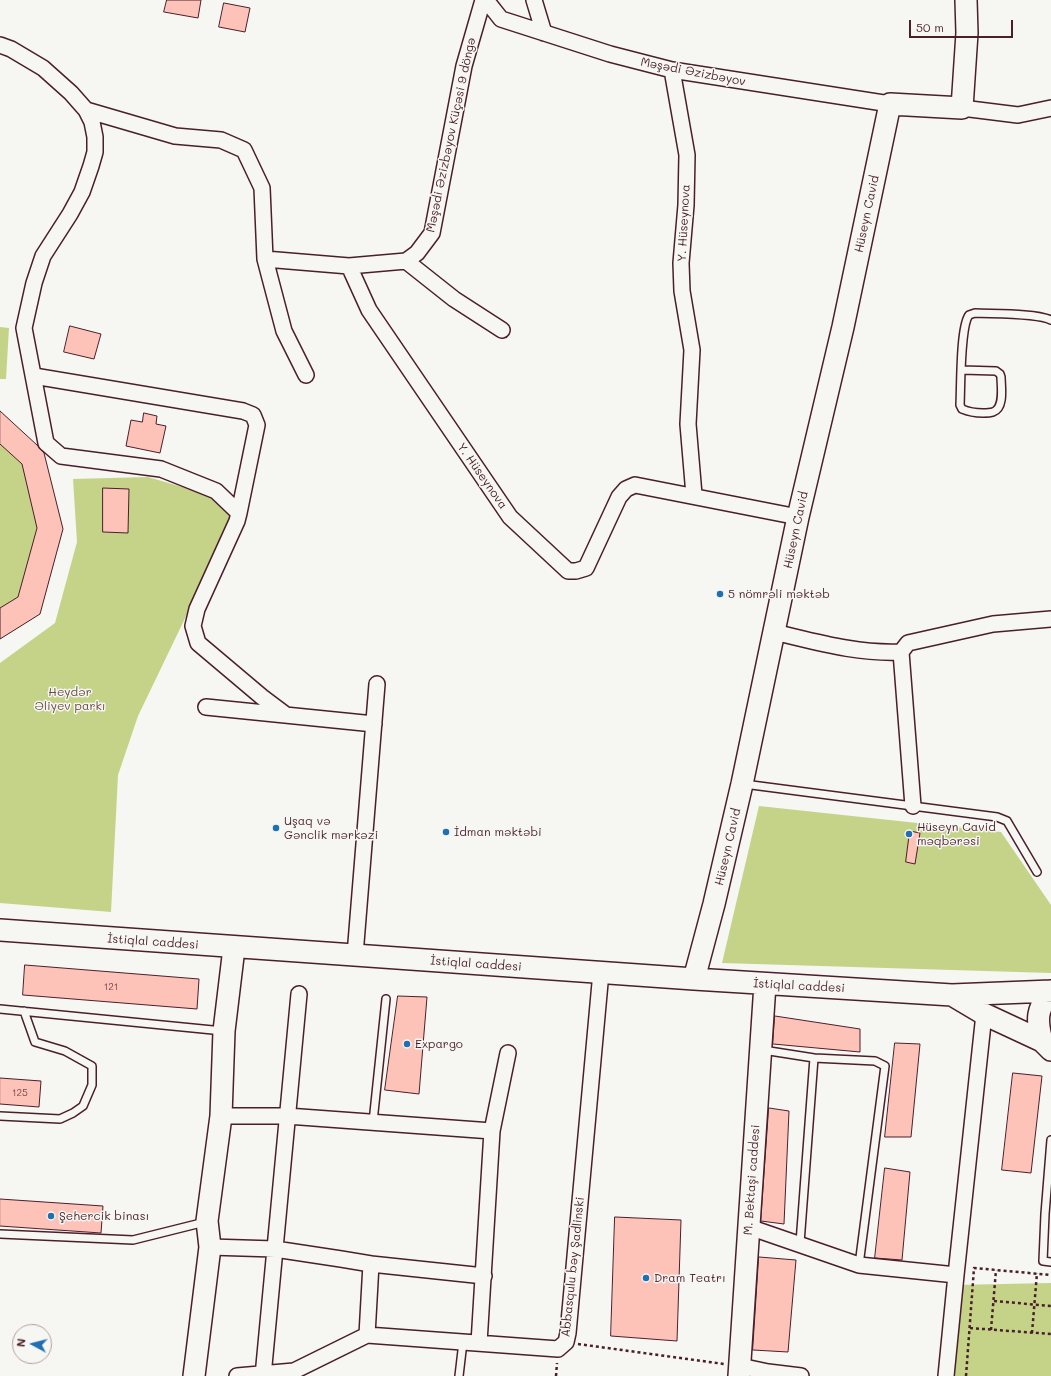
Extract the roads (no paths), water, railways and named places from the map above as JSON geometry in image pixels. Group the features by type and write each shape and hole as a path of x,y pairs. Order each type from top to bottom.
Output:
{"main road":[{"path":"890,104 962,108 967,33 966,0"},
{"name":"Hüseyn Cavid","path":"694,979 714,904 742,784 798,517 843,327 890,104"},
{"name":"İstiqlal caddesi","path":"0,930 234,948 355,955 765,984 952,995 1050,991"},
{"path":"194,1376 210,1247 207,1221 221,1116 224,1031 234,948"},
{"name":"M. Bektaşi caddesi","path":"739,1371 765,984"},
{"path":"1046,1045 1038,1026 1038,1014 1042,1003 1050,991"},
{"path":"952,995 984,1014 1046,1045"}],"street":[{"name":"Məşədi Əzizbəyov","path":"485,0 501,19 610,54 672,70 890,104"},
{"name":"Məşədi Əzizbəyov Küçəsi 9 döngə","path":"406,262 417,253 432,233 464,66 485,0"},
{"path":"534,0 544,32"},
{"path":"0,45 11,49 44,68 71,93 86,110 92,122 95,137 95,152 82,192 70,214 43,256 34,283 24,328 46,443 61,456 161,469 216,491 239,513"},
{"name":"Y. Hüseynova","path":"672,70 687,155 686,205 681,263 682,291 692,350 688,424 694,495"},
{"path":"962,108 1018,115 1051,108"},
{"path":"86,110 175,136 221,140 244,150 262,188 265,259 284,331 306,375"},
{"path":"265,259 349,266 406,262 454,299 502,330"},
{"name":"Y. Hüseynova","path":"349,266 369,310 510,517 568,571 576,571 586,568 619,497 626,489 635,485 694,495 798,517"},
{"path":"34,376 242,411 253,415 257,425 237,520 197,609 192,626 198,642 262,697 286,715"},
{"path":"913,806 901,652 908,643 993,624 1051,619"},
{"path":"774,632 848,649 880,653 901,652"},
{"path":"355,955 377,684"},
{"path":"206,707 374,724"},
{"name":"Abbasqulu bəy Şadlinski","path":"367,1335 558,1349 566,1342 601,972"},
{"path":"263,1375 299,994"},
{"path":"946,1376 984,1014"},
{"path":"479,1343 492,1131 508,1053"},
{"path":"221,1116 287,1116 492,1131"},
{"path":"749,1227 859,1264 956,1275"},
{"path":"210,1247 275,1249 341,1258 371,1264 484,1276"},
{"path":"237,1376 263,1375 294,1371 367,1335 371,1264"},
{"path":"739,1371 768,1372 801,1376"}],"lane":[{"path":"962,370 996,371 1000,374 1001,403 998,409 991,413 966,411 962,409 960,405 963,335 966,318 969,314 975,313 1028,316 1051,320"},
{"path":"742,784 997,817 1007,821 1037,872"},
{"path":"373,1122 386,999"},
{"path":"0,1009 224,1031"},
{"path":"0,1116 60,1119 83,1106 92,1085 92,1066 65,1051 35,1042 24,1011"},
{"path":"761,1050 814,1058 875,1061 884,1066 859,1264"},
{"path":"800,1243 814,1058"},
{"path":"1051,1140 1048,1214 1043,1261 1051,1262"},
{"path":"0,1234 133,1240 207,1221"},
{"path":"459,1376 463,1342"}],"place":[{"name":"5 nömrəli məktəb","path":"720,594"},
{"name":"Uşaq və Gənclik mərkəzi","path":"276,828"},
{"name":"İdman məktəbi","path":"446,832"},
{"name":"Hüseyn Cavid məqbərəsi","path":"909,834"},
{"name":"Expargo","path":"407,1044"},
{"name":"Şehercik binası","path":"51,1216"},
{"name":"Dram Teatrı","path":"646,1278"}],"park label":[{"name":"Heydər Əliyev parkı","path":"70,699"}]}
